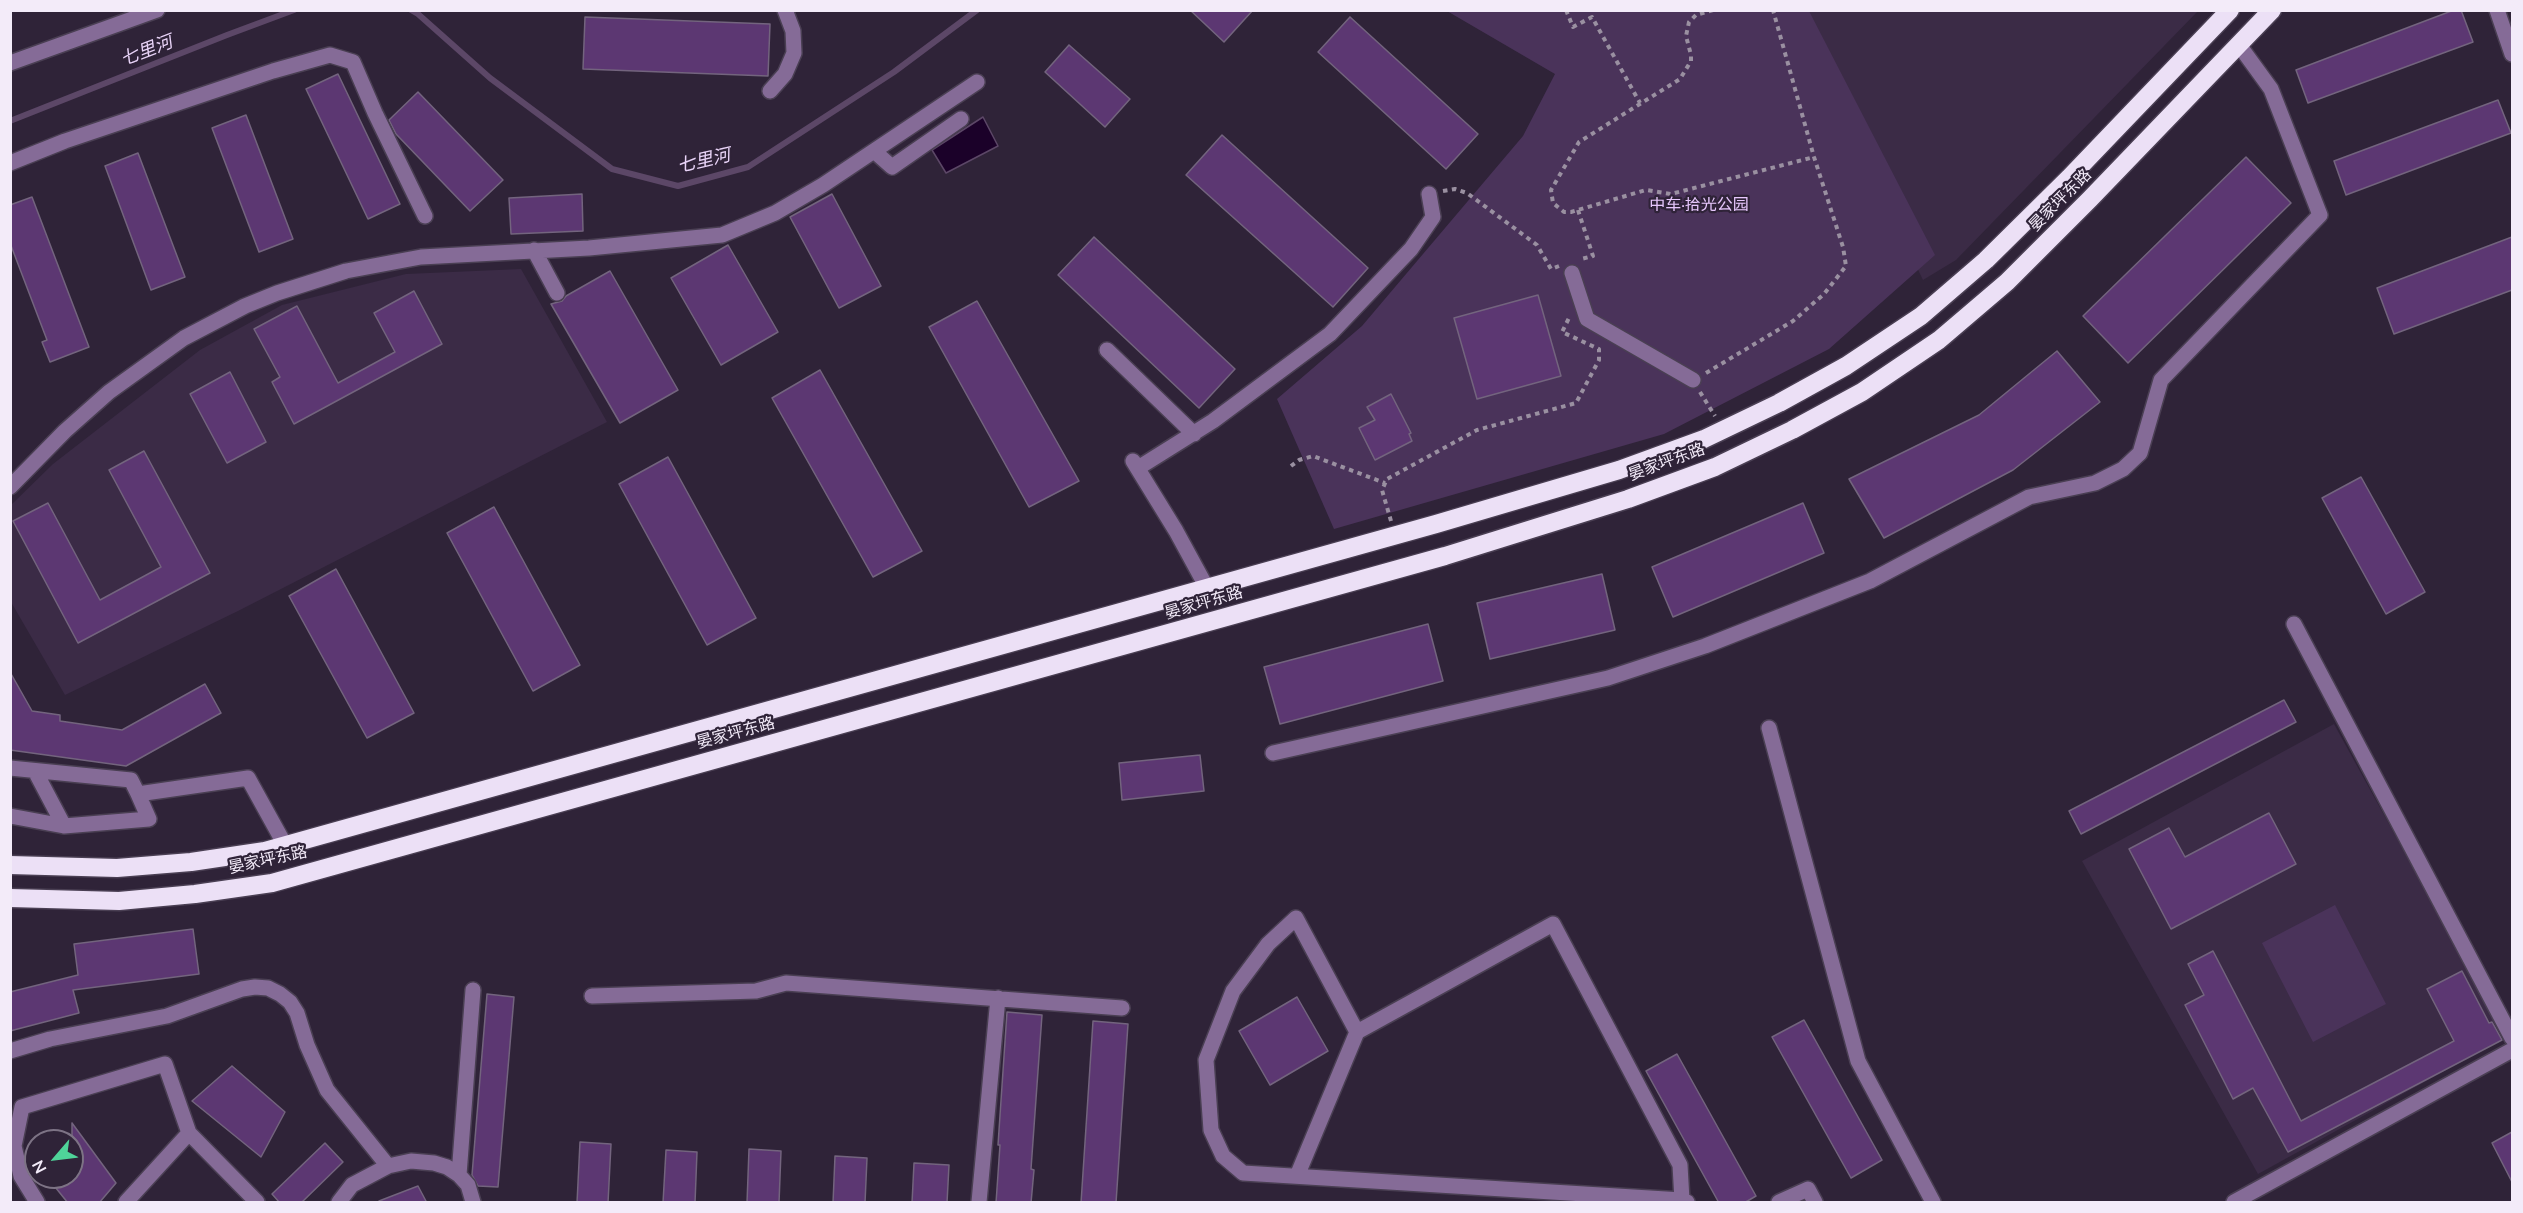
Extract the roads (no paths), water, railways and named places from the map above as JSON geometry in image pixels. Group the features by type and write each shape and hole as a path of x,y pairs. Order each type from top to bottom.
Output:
{"highway":[{"name":"晏家坪东路","path":"10,865 117,868 191,862 265,851 1395,536 1618,471 1724,430 1779,403 1846,366 1921,316 1986,260 2069,178 2230,10"},
{"path":"2242,10 2258,25"},
{"path":"2258,25 2272,10"},
{"path":"2258,25 2278,10"},
{"name":"晏家坪东路","path":"10,898 119,901 195,894 272,883 1445,556 1628,499 1715,467 1792,430 1862,392 1939,340 2007,282 2090,200 2258,25"},
{"path":"1921,316 1939,340"}],"street":[{"path":"10,63 157,10"},
{"path":"770,91 786,74 794,53 793,31 785,10"},
{"path":"2497,10 2512,54"},
{"path":"1273,753 1608,678 1705,646 1870,581 2029,497 2095,483 2123,469 2140,453 2161,380 2320,215 2271,89 2239,45"},
{"path":"10,163 65,141 273,71 330,55 353,62 425,216"},
{"path":"10,487 65,431 109,392 184,338 245,306 309,281 383,263 450,255 589,248 722,235 775,213 874,151 977,82"},
{"path":"874,151 892,167 961,119"},
{"path":"1207,588 1136,464 1194,434 1330,334 1412,249 1433,217 1429,194"},
{"path":"534,250 557,293"},
{"path":"1570,268 1587,319 1693,380"},
{"path":"1107,350 1194,434"},
{"path":"2295,624 2512,1038"},
{"path":"1769,728 1858,1061 1934,1203"},
{"path":"10,768 131,780 149,819 64,826 10,816"},
{"path":"35,771 64,826"},
{"path":"138,794 248,778 285,845"},
{"path":"1298,1176 1357,1032 1553,924 1680,1165 1684,1201 1243,1173 1222,1156 1211,1130 1206,1060 1233,991 1268,945 1296,918 1357,1032"},
{"path":"591,996 756,991 786,983 1122,1008"},
{"path":"10,1051 50,1039 167,1016 242,989 268,988 290,1002 297,1013 307,1045 327,1090 388,1166"},
{"path":"459,1175 473,990"},
{"path":"979,1203 998,998"},
{"path":"2234,1203 2512,1050"},
{"path":"37,1203 21,1176 15,1146 22,1107 165,1064 189,1132 257,1203"},
{"path":"126,1203 189,1132"},
{"path":"339,1203 352,1185 388,1166 411,1161 434,1163 447,1167 459,1175 468,1185 473,1203"},
{"path":"1779,1203 1808,1189 1815,1203"}],"waterway":[{"name":"七里河","path":"10,121 294,10"},
{"name":"七里河","path":"411,10 490,78 612,169 678,186 748,167 894,72 977,10"}],"park label":[{"name":"中车·拾光公园","path":"1699,206"}]}
